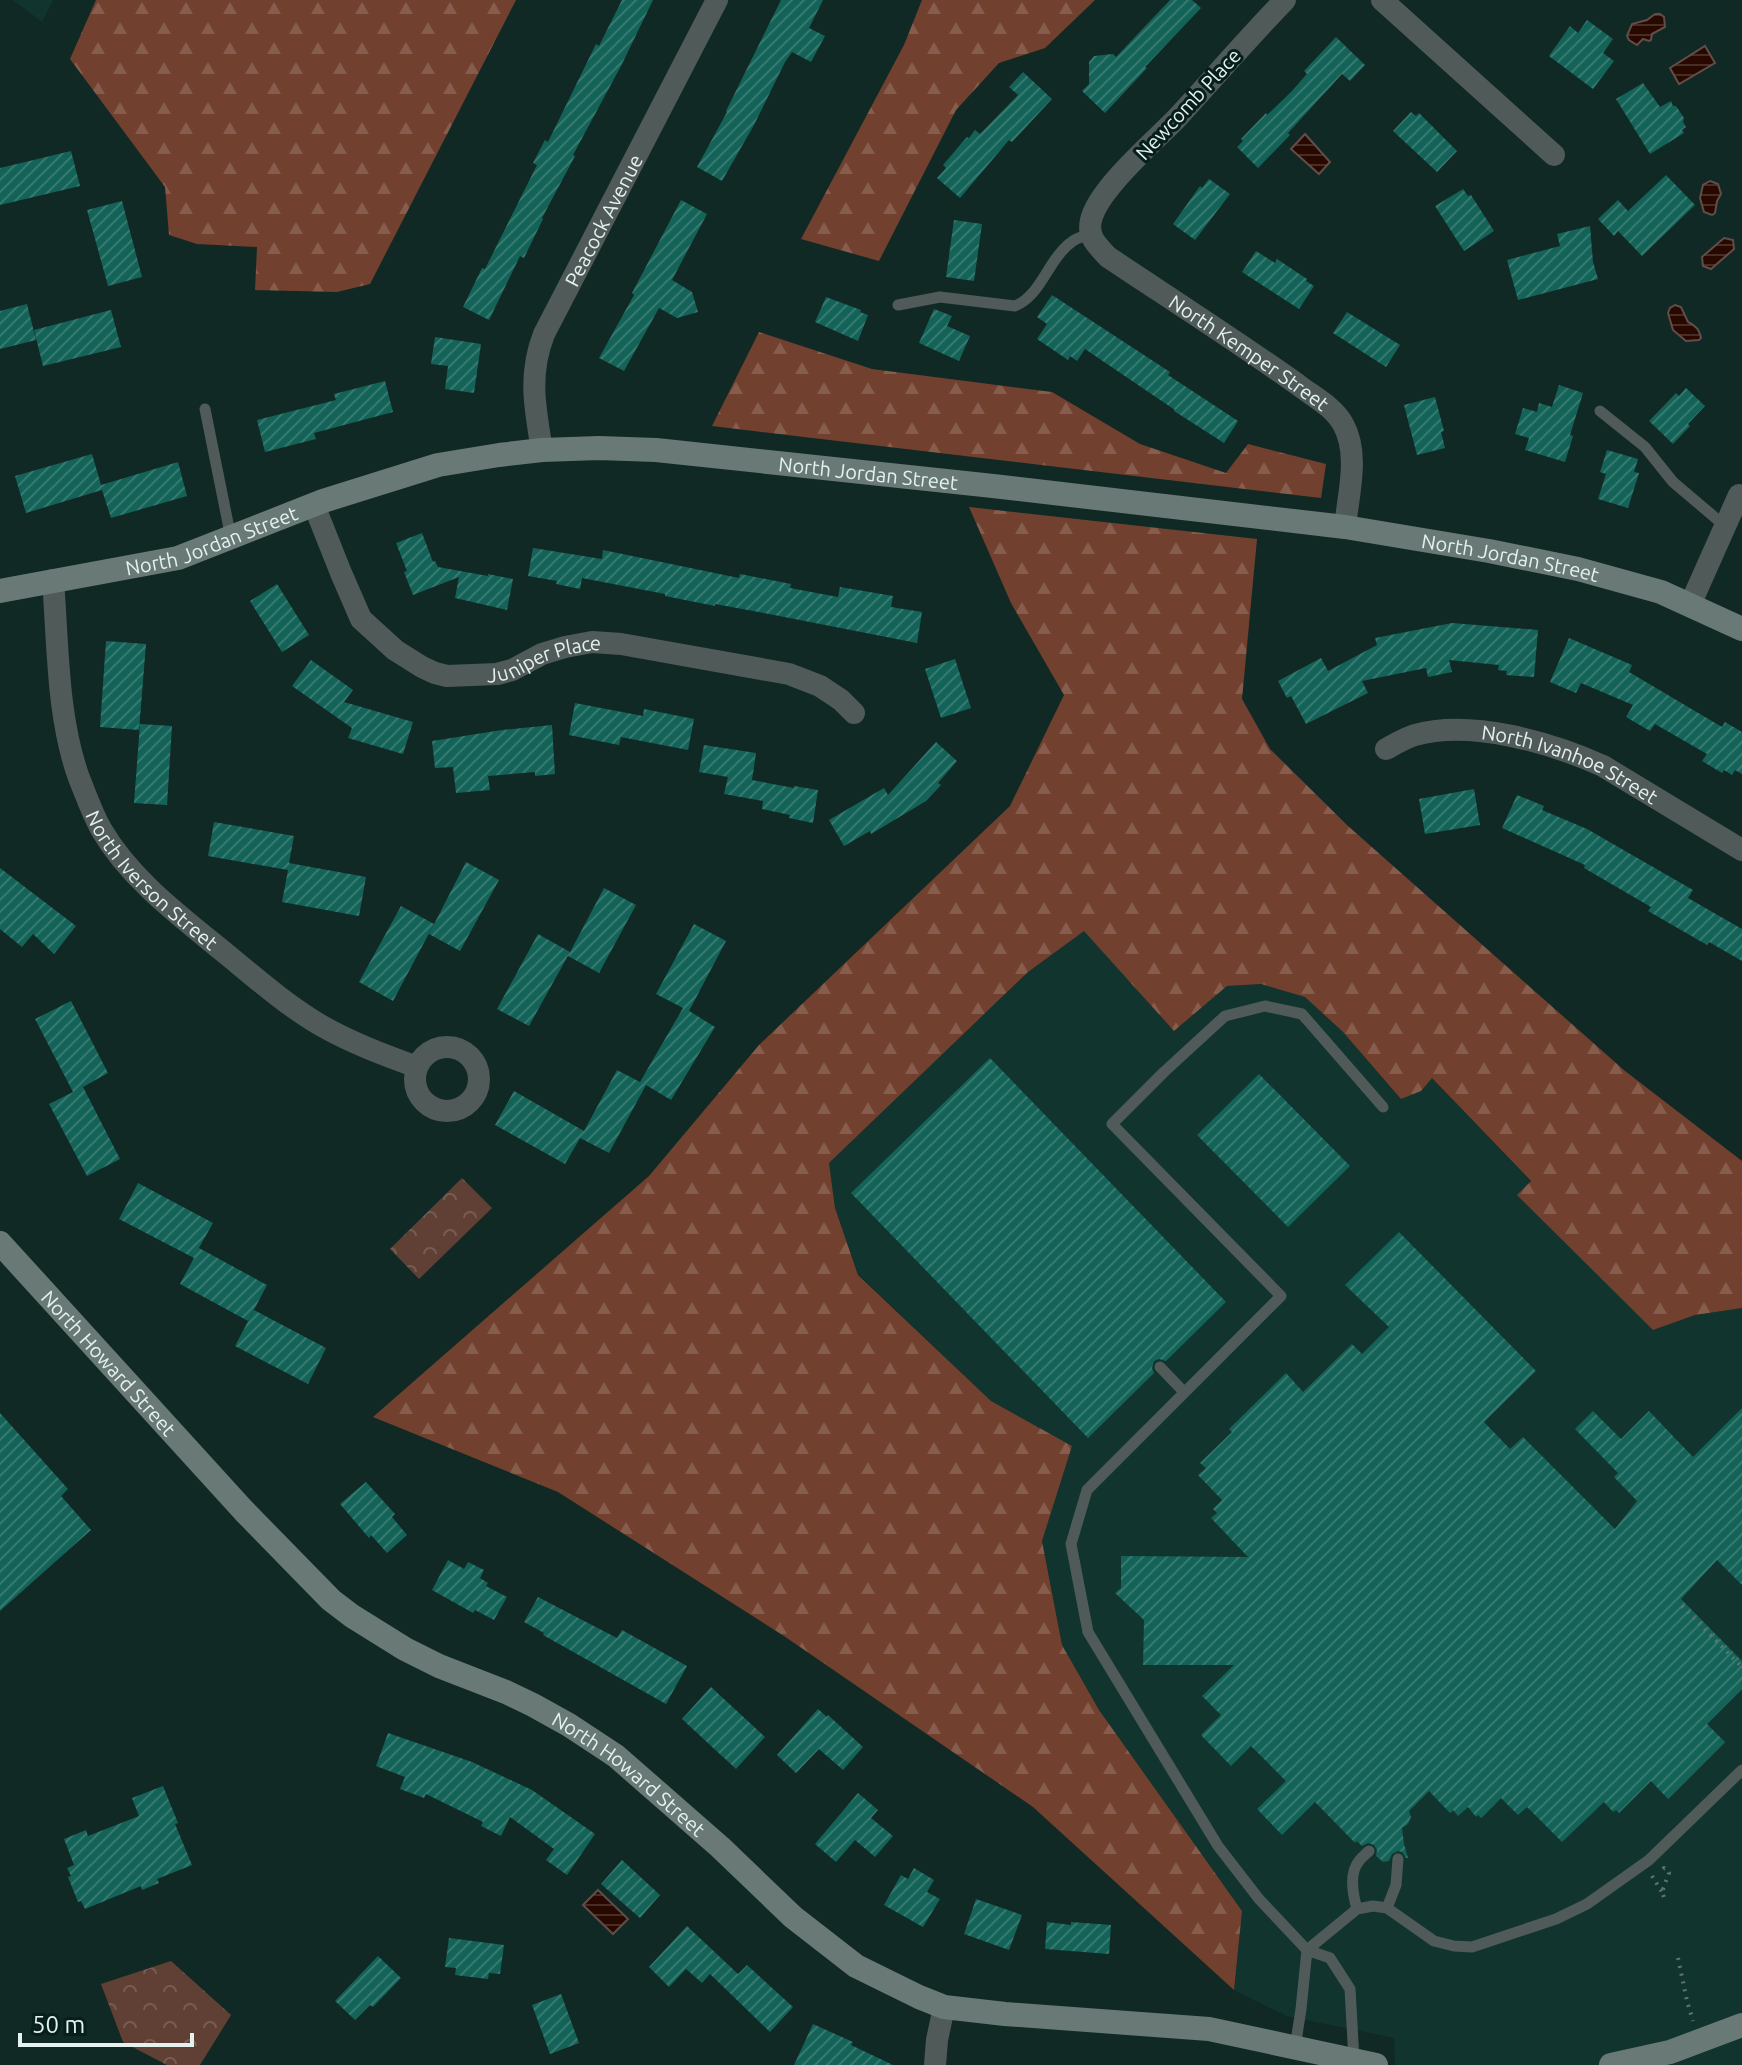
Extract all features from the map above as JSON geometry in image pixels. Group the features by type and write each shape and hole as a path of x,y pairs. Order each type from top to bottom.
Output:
{"street":[{"name":"Peacock Avenue","path":"542,450 534,399 534,364 538,348 717,0"},
{"name":"Newcomb Place","path":"1092,222 1100,200 1123,172 1285,0"},
{"path":"1382,0 1554,155"},
{"name":"North Kemper Street","path":"1092,222 1092,240 1108,257 1273,368 1337,416 1349,439 1351,456 1345,527"},
{"name":"North Jordan Street","path":"0,591 178,558 314,505 438,465 542,450 599,448 656,450 1345,527 1578,569 1661,592 1742,629"},
{"path":"1690,605 1739,495"},
{"name":"Juniper Place","path":"314,505 361,619 395,650 435,673 455,676 497,674 565,647 592,642 621,644 789,674 820,686 854,713"},
{"name":"North Iverson Street","path":"53,580 61,689 70,748 100,828 116,852 156,894 266,987 319,1025 352,1042 417,1067"},
{"name":"North Ivanhoe Street","path":"1386,749 1414,736 1447,730 1516,737 1550,746 1603,766 1742,850"},
{"name":"North Howard Street","path":"0,1243 244,1511 331,1600 405,1649 506,1692 616,1756 720,1847 793,1917 856,1966 944,2007 1182,2026 1242,2035 1365,2063"},
{"path":"935,2065 944,2007"},
{"path":"1611,2065 1672,2058 1700,2042 1742,2025"}],"lane":[{"path":"898,305 940,297 1015,306 1025,302 1054,260 1092,222"},
{"path":"205,409 231,538"},
{"path":"1600,411 1645,447 1673,482 1725,526"},
{"path":"1365,2063 1350,1989 1330,1958 1307,1950 1259,1899 1218,1846 1088,1632 1071,1544 1087,1490 1281,1296 1112,1124 1225,1016 1265,1006 1302,1014 1383,1107"},
{"path":"1160,1367 1184,1392"},
{"path":"1295,2048 1307,1950 1357,1909 1373,1906 1387,1908 1434,1941 1472,1947 1556,1919 1587,1904 1649,1860 1742,1770"},
{"path":"1357,1909 1354,1876 1357,1862 1369,1851"},
{"path":"1387,1908 1396,1885 1398,1859"}],"path":[{"path":"1682,1606 1742,1667"},
{"path":"1662,1892 1669,1873 1664,1868 1654,1874 1665,1900"},
{"path":"1678,1958 1700,2042"}],"shaded area":[{"path":"13,0 53,0 42,22"},
{"path":"1655,14 1664,17 1665,27 1652,34 1649,41 1643,39 1637,45 1629,40 1627,36 1632,24"},
{"path":"1705,46 1715,63 1679,84 1670,68"},
{"path":"1305,134 1330,162 1319,174 1291,149"},
{"path":"1710,181 1718,184 1721,194 1712,215 1704,212 1700,198 1703,185"},
{"path":"1724,238 1733,240 1734,249 1711,269 1703,266 1702,257"},
{"path":"1675,305 1681,307 1688,322 1698,330 1699,340 1686,341 1673,330 1668,313"},
{"path":"1084,930 1174,1031 1227,986 1261,984 1305,997 1343,1032 1401,1099 1432,1078 1531,1182 1518,1195 1653,1330 1695,1315 1742,1308 1742,2065 1395,2065 1394,2038 1287,2016 1234,1990 1242,1911 1099,1710 1062,1645 1042,1541 1072,1446 991,1401 858,1274 835,1208 829,1163 1028,972"},
{"path":"598,1890 628,1919 613,1934 583,1905"}],"green space":[{"path":"96,0 516,0 370,284 337,292 255,290 257,247 197,244 169,235 165,187 70,59"},
{"path":"922,0 1095,0 1045,48 999,63 956,110 879,261 801,239 904,45"},
{"path":"759,332 872,369 1052,392 1140,444 1226,473 1248,444 1326,464 1321,498 712,426"},
{"path":"969,507 1257,539 1242,699 1270,749 1348,826 1625,1071 1742,1161 1742,1308 1695,1315 1653,1330 1517,1195 1531,1181 1432,1078 1421,1091 1401,1099 1343,1032 1305,997 1261,984 1227,986 1174,1031 1084,931 1028,972 829,1163 835,1208 858,1275 991,1401 1072,1446 1042,1541 1062,1645 1099,1710 1242,1911 1234,1990 1033,1807 784,1636 558,1492 373,1417 649,1176 759,1045 1010,806 1064,695 1011,603"},
{"path":"462,1178 492,1208 419,1279 390,1249"},
{"path":"171,1961 231,2015 200,2065 167,2065 123,2042 101,1984"}],"building":[{"path":"622,0 653,0 524,258 520,256 489,320 463,307 537,165 533,163 545,140 548,142 596,44 599,46"},
{"path":"781,0 823,0 809,28 825,36 811,62 792,52 722,181 697,167"},
{"path":"1170,0 1192,0 1201,8 1105,113 1082,91 1089,84 1089,62 1094,56 1113,54 1116,57"},
{"path":"1587,20 1613,39 1603,53 1614,61 1593,89 1549,56 1570,26 1578,33"},
{"path":"1336,37 1365,65 1350,81 1342,74 1258,168 1237,147 1243,141 1241,139 1291,92 1307,74 1304,71"},
{"path":"1023,72 1052,99 1012,142 1009,140 960,198 937,178 946,168 943,165 967,137 975,130 980,134 1018,95 1009,87"},
{"path":"1643,83 1660,107 1671,101 1676,106 1686,127 1682,130 1684,133 1650,154 1616,99"},
{"path":"1411,112 1416,116 1419,113 1457,151 1437,172 1393,131"},
{"path":"71,151 80,186 0,205 0,168"},
{"path":"1666,175 1695,205 1642,256 1618,231 1614,236 1598,219 1618,200 1628,211"},
{"path":"1209,179 1230,194 1195,240 1173,224 1200,186 1202,188"},
{"path":"1463,189 1468,196 1471,195 1494,231 1464,251 1435,206"},
{"path":"681,200 707,214 672,280 692,292 698,312 677,318 659,308 624,371 599,358"},
{"path":"122,201 142,277 108,286 87,210"},
{"path":"954,220 982,224 974,281 946,277"},
{"path":"1590,226 1593,262 1598,279 1518,300 1507,260 1560,246 1557,234"},
{"path":"1256,251 1275,263 1277,259 1314,286 1299,309 1242,272"},
{"path":"1052,295 1170,372 1168,375 1238,421 1224,443 1085,349 1077,361 1070,356 1068,360 1037,339 1047,324 1037,317"},
{"path":"826,297 868,315 858,341 815,322"},
{"path":"27,304 36,340 0,349 0,311"},
{"path":"934,309 952,316 947,326 970,336 959,361 919,343"},
{"path":"111,310 121,347 43,366 34,330"},
{"path":"1347,312 1400,345 1386,367 1333,333"},
{"path":"435,337 481,344 474,393 445,389 448,366 431,364"},
{"path":"385,381 393,412 314,433 316,439 265,452 257,420 336,400 334,394"},
{"path":"1559,385 1583,393 1565,462 1525,450 1529,438 1515,434 1523,408 1537,412 1539,403 1552,407"},
{"path":"1686,388 1705,406 1673,444 1649,421 1676,393 1679,396"},
{"path":"1435,397 1445,448 1417,455 1404,405"},
{"path":"1607,450 1638,459 1634,472 1639,473 1628,508 1598,499 1606,474 1600,472"},
{"path":"92,454 101,485 178,462 187,496 111,518 102,490 26,513 15,476"},
{"path":"422,533 438,567 513,579 507,610 455,598 459,577 413,595 396,543"},
{"path":"533,548 602,559 603,550 739,578 740,574 791,584 790,588 838,597 840,587 893,596 891,607 922,612 917,643 582,578 580,589 556,584 557,581 528,576"},
{"path":"277,584 309,635 282,652 250,601"},
{"path":"1452,623 1538,630 1534,677 1506,675 1507,671 1498,670 1499,665 1449,660 1452,672 1428,677 1426,668 1362,681 1368,693 1306,724 1291,696 1287,698 1278,681 1321,658 1328,671 1377,645 1375,638"},
{"path":"1569,638 1632,665 1629,672 1722,727 1725,722 1742,732 1742,774 1735,770 1732,775 1724,770 1722,773 1702,761 1707,754 1655,724 1650,731 1626,717 1633,705 1581,683 1576,693 1550,682"},
{"path":"106,641 146,644 139,730 100,727"},
{"path":"955,659 971,708 941,718 925,669"},
{"path":"311,660 353,690 344,702 413,722 403,754 348,738 352,728 292,686"},
{"path":"575,703 643,716 644,709 694,719 688,750 621,737 619,745 569,735"},
{"path":"140,724 172,726 167,805 134,803"},
{"path":"552,725 555,774 535,776 535,772 488,776 490,790 456,793 453,767 435,768 432,741"},
{"path":"936,742 957,761 938,783 941,785 926,801 871,834 870,831 844,846 829,820 884,788 888,795"},
{"path":"704,745 756,753 752,780 818,790 813,823 762,809 763,801 724,794 728,777 699,772"},
{"path":"1474,789 1480,825 1425,834 1419,799"},
{"path":"1517,795 1544,806 1542,810 1587,829 1693,890 1688,898 1742,929 1742,961 1648,911 1651,907 1584,868 1585,865 1502,828"},
{"path":"214,822 294,836 289,863 366,877 359,916 282,902 288,870 208,856"},
{"path":"466,862 499,880 460,951 429,934"},
{"path":"0,868 76,926 54,954 33,934 22,947 0,929"},
{"path":"604,888 636,905 599,973 568,956"},
{"path":"401,906 434,924 393,1001 359,982"},
{"path":"694,924 726,941 689,1011 715,1027 671,1100 646,1085 609,1153 580,1138 565,1164 495,1125 514,1091 584,1131 617,1070 640,1082 683,1008 656,994"},
{"path":"538,934 570,952 529,1026 497,1009"},
{"path":"71,1001 108,1073 83,1087 120,1159 87,1176 49,1104 73,1092 35,1019"},
{"path":"990,1058 1226,1302 1166,1361 1154,1361 1154,1373 1088,1438 851,1193"},
{"path":"1259,1074 1350,1166 1288,1227 1197,1135"},
{"path":"138,1183 213,1223 196,1253 199,1248 267,1285 248,1321 180,1284 194,1258 119,1219"},
{"path":"1399,1232 1536,1371 1484,1422 1510,1449 1523,1437 1615,1529 1637,1501 1614,1477 1618,1473 1575,1429 1593,1411 1621,1439 1649,1411 1693,1457 1742,1408 1742,1585 1717,1560 1681,1599 1742,1661 1742,1689 1707,1724 1725,1742 1668,1799 1651,1781 1619,1813 1616,1810 1613,1812 1604,1802 1562,1842 1527,1807 1518,1815 1501,1798 1481,1818 1476,1817 1468,1807 1458,1816 1453,1810 1450,1813 1429,1791 1409,1811 1411,1817 1402,1828 1408,1858 1398,1851 1392,1854 1389,1861 1383,1862 1376,1856 1374,1845 1355,1843 1315,1802 1282,1835 1257,1809 1286,1781 1251,1746 1231,1766 1201,1735 1221,1715 1202,1696 1234,1665 1143,1665 1144,1620 1115,1593 1121,1588 1121,1556 1248,1557 1211,1518 1217,1513 1213,1509 1222,1500 1198,1475 1206,1468 1200,1463 1232,1432 1229,1429 1286,1373 1303,1392 1352,1344 1362,1354 1389,1327 1345,1285"},
{"path":"254,1310 326,1348 308,1384 235,1346"},
{"path":"0,1413 68,1489 61,1496 91,1530 0,1611"},
{"path":"366,1482 395,1514 392,1517 407,1535 387,1553 371,1535 369,1538 340,1504"},
{"path":"448,1560 464,1569 468,1562 484,1570 480,1578 488,1583 486,1586 507,1597 494,1620 475,1610 473,1613 432,1590"},
{"path":"538,1597 617,1638 622,1630 687,1666 666,1704 524,1622"},
{"path":"711,1687 765,1737 736,1769 682,1719"},
{"path":"818,1709 863,1747 843,1770 819,1749 796,1773 777,1755"},
{"path":"388,1733 472,1762 532,1790 595,1834 567,1875 546,1860 554,1849 510,1817 501,1836 481,1826 483,1822 426,1794 424,1798 400,1789 405,1777 376,1766"},
{"path":"163,1786 192,1865 157,1879 159,1883 142,1890 141,1886 85,1909 81,1901 78,1902 68,1877 71,1876 67,1868 74,1865 64,1839 86,1830 88,1836 139,1816 132,1798"},
{"path":"858,1793 878,1810 871,1818 893,1836 875,1857 855,1840 836,1862 815,1844"},
{"path":"622,1860 660,1895 640,1918 601,1884"},
{"path":"914,1868 934,1880 927,1892 940,1899 923,1927 884,1905 901,1875 908,1879"},
{"path":"976,1899 1022,1915 1009,1950 964,1934"},
{"path":"1047,1922 1111,1925 1109,1954 1045,1949"},
{"path":"687,1926 738,1974 747,1965 793,2007 770,2032 710,1974 702,1983 686,1969 669,1987 649,1967"},
{"path":"449,1938 504,1945 500,1974 489,1973 488,1979 455,1975 456,1968 445,1967"},
{"path":"378,1956 401,1978 373,2007 370,2005 355,2020 335,2001"},
{"path":"561,1994 579,2043 550,2054 532,2005"},
{"path":"813,2024 853,2042 851,2045 893,2065 794,2065"}]}
